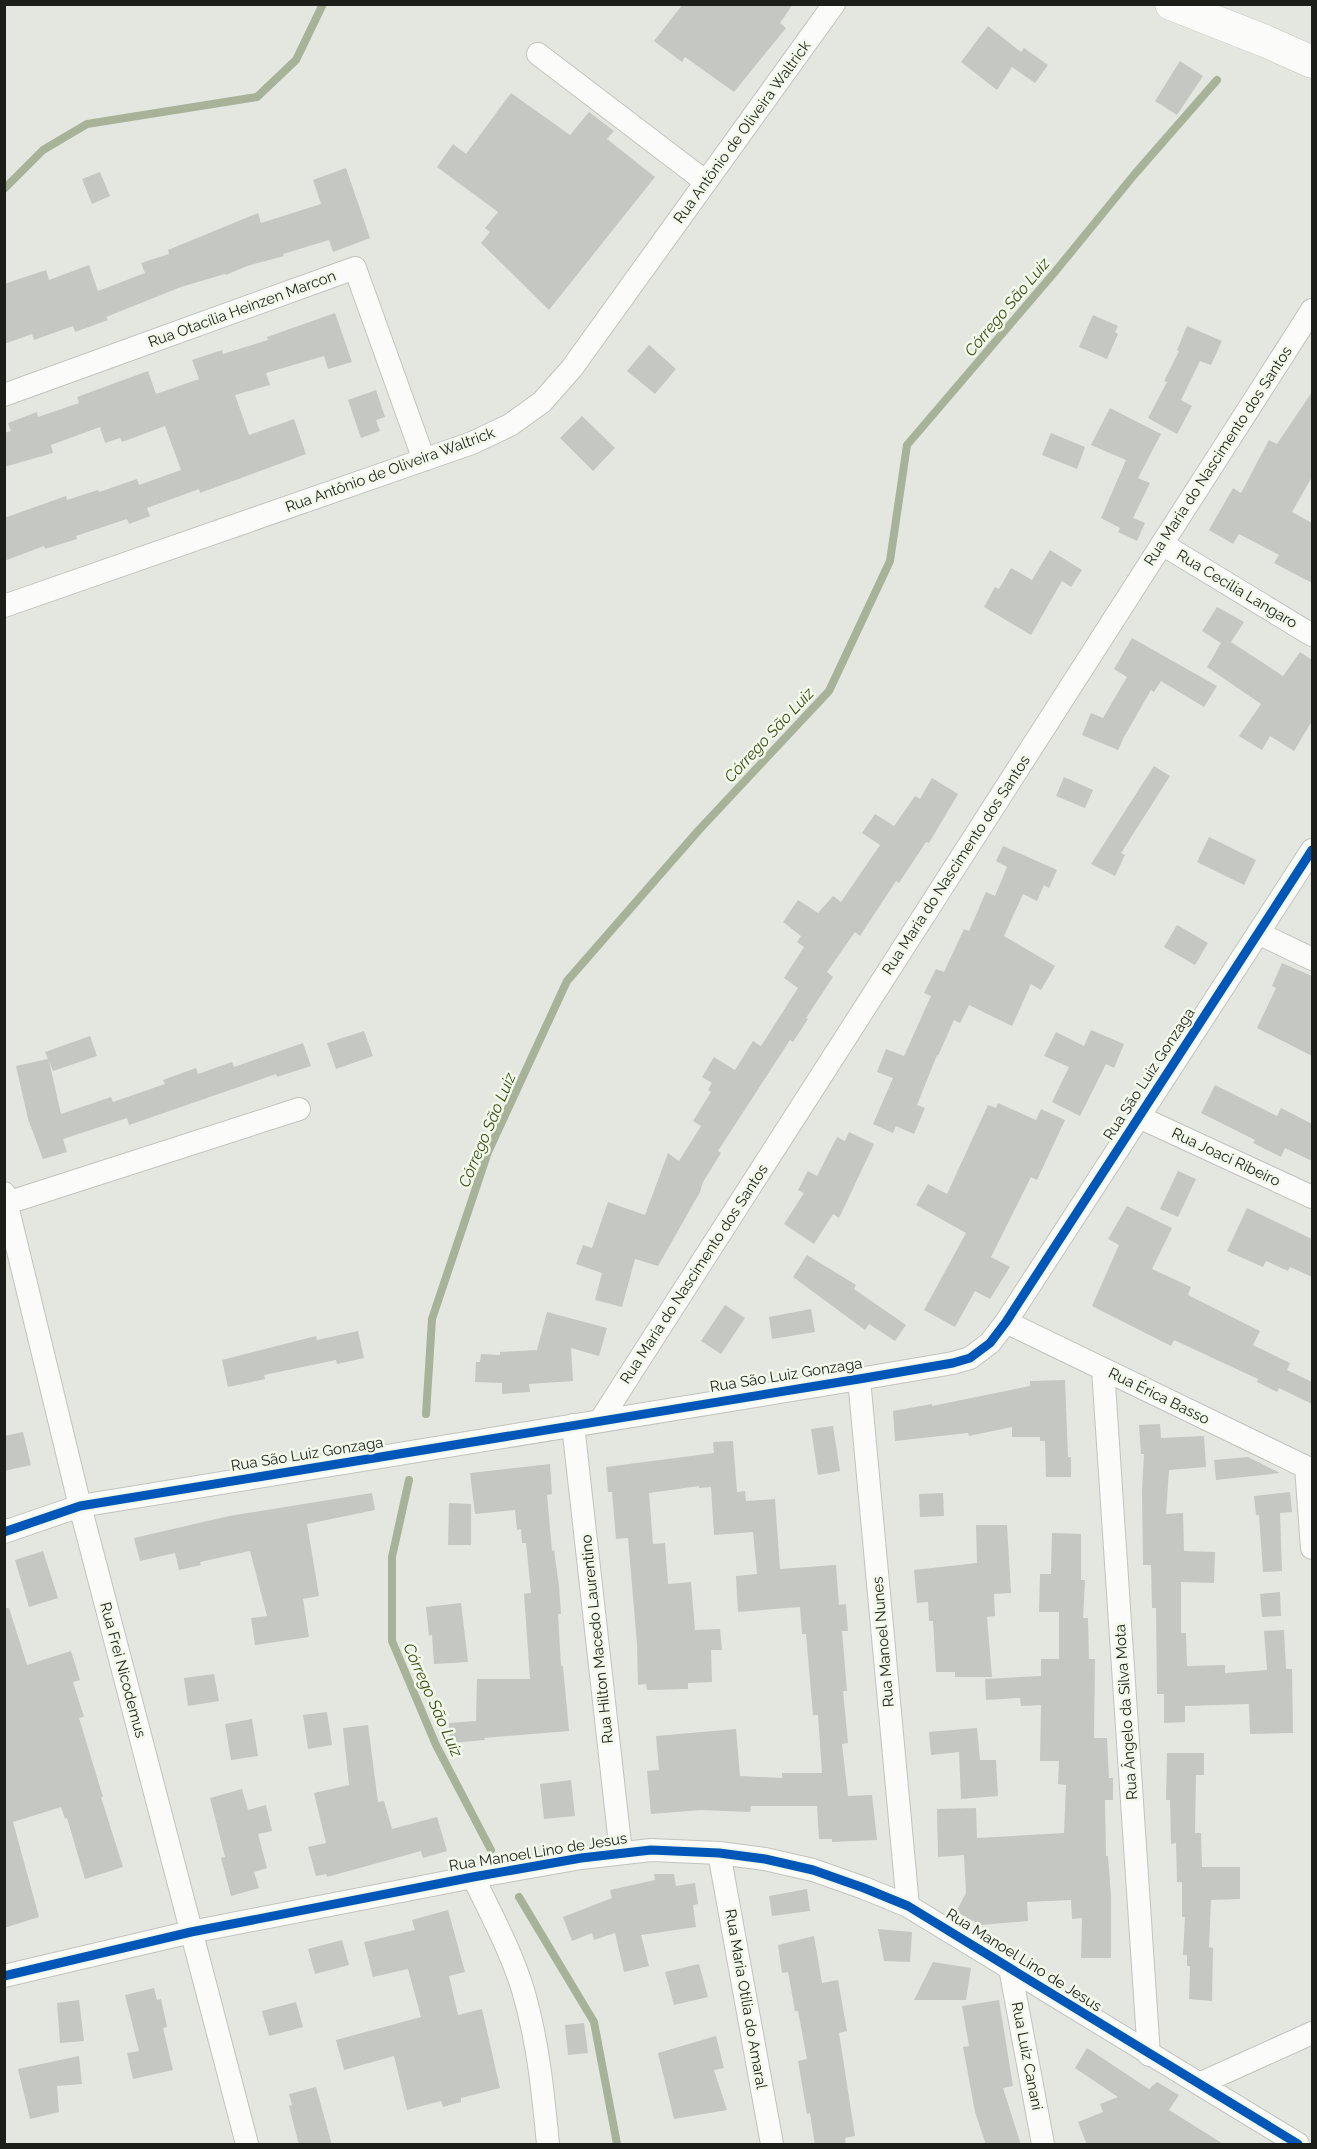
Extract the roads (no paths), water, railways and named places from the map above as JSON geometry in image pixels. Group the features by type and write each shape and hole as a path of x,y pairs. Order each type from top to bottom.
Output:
{"street":[{"name":"Rua Antônio de Oliveira Waltrick","path":"4,606 472,443 510,425 542,402 572,368 834,4"},
{"path":"1171,4 1312,62"},
{"path":"538,54 706,182"},
{"name":"Rua Otacília Heinzen Marcon","path":"4,395 355,268 424,460"},
{"name":"Rua Maria do Nascimento dos Santos","path":"600,1421 1312,310"},
{"name":"Rua Cecília Langaro","path":"1162,544 1312,635"},
{"name":"Rua São Luiz Gonzaga","path":"4,1532 80,1506 859,1379 970,1358 990,1343 1006,1322 1312,850"},
{"path":"1258,933 1312,959"},
{"path":"6,1198 299,1109"},
{"name":"Rua Joaci Ribeiro","path":"1139,1117 1312,1197"},
{"name":"Rua Frei Nicodemus","path":"6,1198 80,1506 247,2145"},
{"name":"Rua Érica Basso","path":"1006,1322 1309,1468"},
{"name":"Rua Ângelo da Silva Mota","path":"1103,1369 1149,2055"},
{"name":"Rua Manoel Nunes","path":"859,1379 908,1906"},
{"name":"Rua Hilton Macedo Laurentino","path":"573,1425 621,1852"},
{"path":"1309,1468 1312,1548"},
{"name":"Rua Manoel Lino de Jesus","path":"4,1976 191,1932 581,1857 621,1852 678,1850 765,1859 813,1870 908,1906 1298,2145"},
{"name":"Rua Maria Otília do Amaral","path":"719,1853 772,2145"},
{"path":"473,1877 507,1947 523,1989 539,2059 548,2145"},
{"name":"Rua Luiz Canani","path":"1010,1968 1043,2145"},
{"path":"1199,2084 1312,2033"}],"waterway":[{"path":"4,189 43,150 87,124 257,97 296,60 323,4"},
{"name":"Córrego São Luiz","path":"426,1414 432,1319 488,1152 567,981 698,831 829,691 890,561 907,445 1217,80"},
{"name":"Córrego São Luiz","path":"409,1480 392,1557 392,1641 436,1745 491,1850"},
{"name":"Córrego São Luiz","path":"519,1897 594,2022 617,2144"}]}
